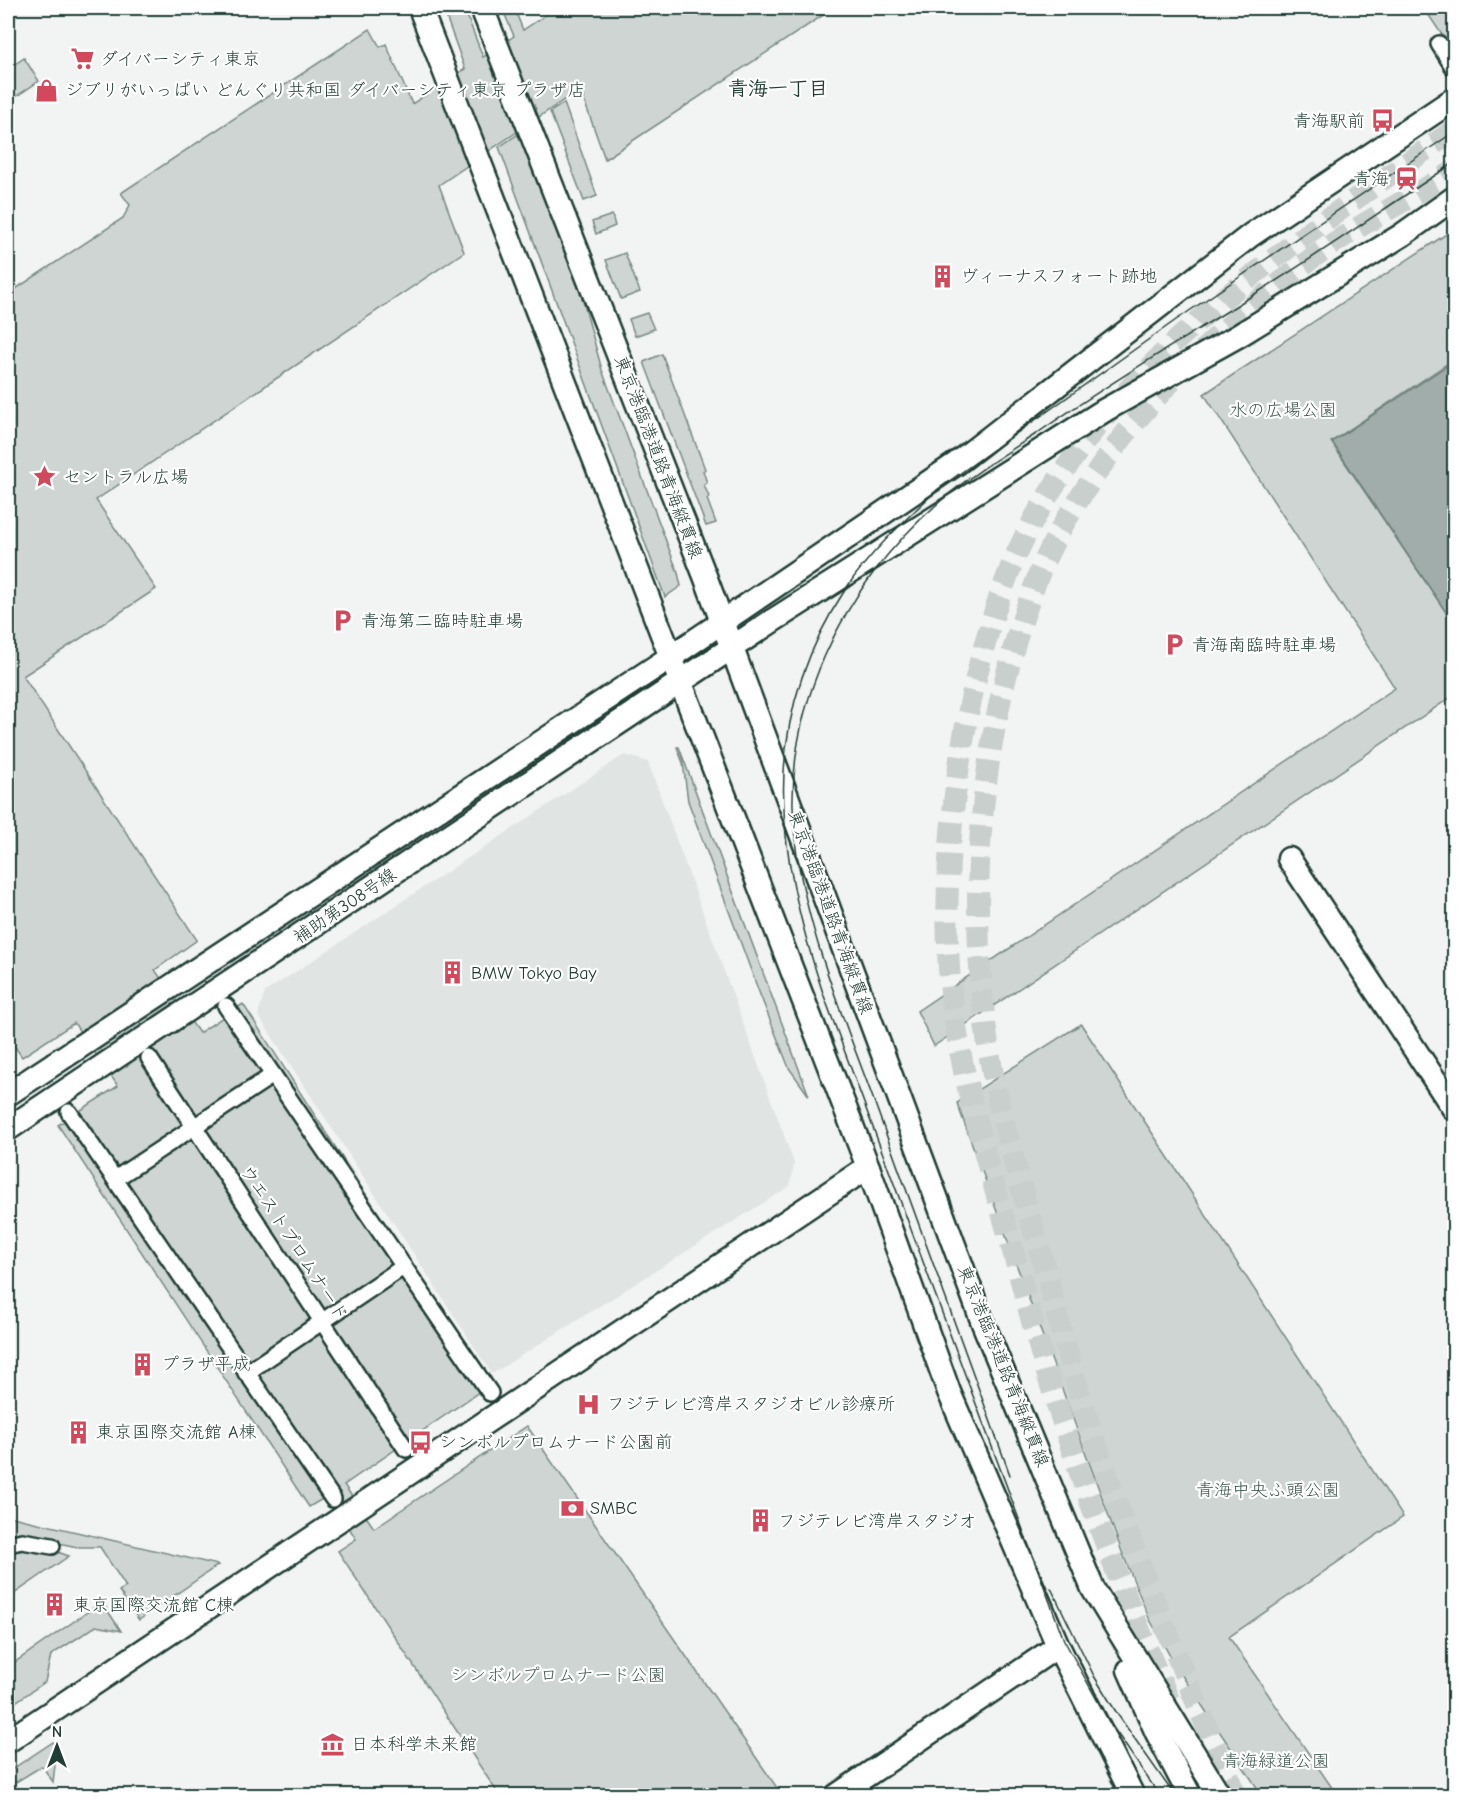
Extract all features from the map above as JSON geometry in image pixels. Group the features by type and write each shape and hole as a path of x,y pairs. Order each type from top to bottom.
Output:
{"street":[{"path":"420,8 868,1167 949,1392 1059,1646 1133,1796"},
{"name":"東京港臨港道路青海縦貫線","path":"482,8 732,648 983,1323 1094,1589 1220,1796"},
{"path":"1439,44 1455,68"},
{"name":"補助第308号線","path":"8,1094 672,656 957,463 1251,235 1455,99"},
{"name":"補助第308号線","path":"8,1129 732,648 1105,410 1238,336 1402,235 1455,198"},
{"path":"1289,859 1455,1109"},
{"path":"226,1006 490,1393"},
{"name":"ウエストプロムナード","path":"149,1058 406,1449"},
{"path":"115,1179 273,1075"},
{"path":"69,1112 333,1499"},
{"path":"8,1741 868,1167"},
{"path":"246,1373 403,1267"},
{"path":"8,1544 22,1541 52,1546"},
{"path":"1094,1589 1157,1733 1190,1796"},
{"path":"836,1796 1059,1646"}],"shaded area":[{"path":"1454,361 1454,624 1332,442"},
{"path":"624,755 648,762 794,1163 790,1186 492,1374 258,1015 265,992"}],"green space":[{"name":"シンボルプロムナード公園","path":"443,8 464,8 483,57 514,36 502,8 514,8 523,30 547,14 545,8 834,8 605,159 580,89 439,185 464,252 96,500 156,589 23,676 197,940 155,970 199,1033 243,1004 489,1385 344,1485 374,1528 527,1426 782,1795 499,1795 338,1551 356,1539 329,1495 309,1507 58,1125 118,1086 74,1023 22,1057 8,1037 8,294 123,218 130,205 121,193 370,29 380,47 386,44 412,104 465,69"},
{"path":"1424,8 1454,8 1454,53"},
{"path":"24,58 39,81 8,102 8,69"},
{"path":"564,103 597,196 584,201 550,112"},
{"path":"520,133 579,286 602,370 678,573 681,586 665,597 499,147"},
{"path":"612,215 615,226 596,234 592,222"},
{"name":"水の広場公園","path":"1454,229 1454,359 1331,442 1454,624 1454,695 934,1046 917,1011 1395,688 1204,394"},
{"path":"625,253 640,292 621,299 606,260"},
{"path":"647,313 654,329 635,336 629,319"},
{"path":"662,354 705,469 703,471 707,483 704,485 716,523 706,526 644,362"},
{"path":"677,747 679,747 809,1096 789,1068 759,992 688,801 683,763"},
{"name":"青海中央ふ頭公園","path":"1081,1024 1403,1517 1229,1637 1337,1795 1262,1795 1175,1665 1149,1618 1122,1552 957,1103"},
{"path":"8,1516 218,1565 139,1620 119,1591 126,1587 100,1547 77,1547 36,1538 8,1541"},
{"path":"8,1548 46,1548 69,1556 8,1598"},
{"path":"102,1602 121,1631 96,1626 51,1655 45,1682 8,1707 8,1667"},
{"path":"53,1742 57,1748 53,1782 42,1766 8,1787 8,1772"}],"tunnel":[{"path":"1169,1700 1108,1549 1054,1395 982,1143 959,1046 950,981 947,931 948,878 952,823 968,713 995,609 1018,550 1066,468 1105,416 1148,368 1245,282 1296,242 1454,130"},
{"path":"1236,1796 1153,1597 1097,1446 1071,1364 1000,1107 989,1052 978,932 983,810 991,749 1003,689 1019,631 1046,557 1084,492 1116,446 1182,370 1258,301 1311,259 1346,235 1454,171"}],"tram line":[{"path":"1160,1796 1108,1720 1064,1640 824,996 795,891 786,840 784,789 787,739 798,690 817,640 845,590 877,550 938,489 1176,320 1454,132"},
{"path":"1010,1475 842,1015 810,916 796,848 793,798 797,749 808,701 825,656 847,612 875,571 907,533 943,499 978,472 1093,396 1283,276 1454,163"},
{"path":"1051,1588 1094,1676 1118,1715 1175,1796"}],"place":[{"name":"ダイバーシティ東京","path":"82,59"},
{"name":"ジブリがいっぱい どんぐり共和国 ダイバーシティ東京 プラザ店","path":"47,90"},
{"name":"青海駅前","path":"1383,121"},
{"name":"青海","path":"1407,179"},
{"name":"ヴィーナスフォート跡地","path":"942,276"},
{"name":"セントラル広場","path":"45,477"},
{"name":"青海第二臨時駐車場","path":"343,621"},
{"name":"青海南臨時駐車場","path":"1174,645"},
{"name":"BMW Tokyo Bay","path":"453,973"},
{"name":"プラザ平成","path":"143,1364"},
{"name":"フジテレビ湾岸スタジオビル診療所","path":"589,1404"},
{"name":"東京国際交流館 A棟","path":"78,1432"},
{"name":"シンボルプロムナード公園前","path":"421,1442"},
{"name":"SMBC","path":"572,1508"},
{"name":"フジテレビ湾岸スタジオ","path":"760,1521"},
{"name":"東京国際交流館 C棟","path":"55,1605"},
{"name":"日本科学未来館","path":"333,1744"}],"district":[{"name":"青海一丁目","path":"778,88"}],"park label":[{"name":"青海緑道公園","path":"1276,1761"}]}
